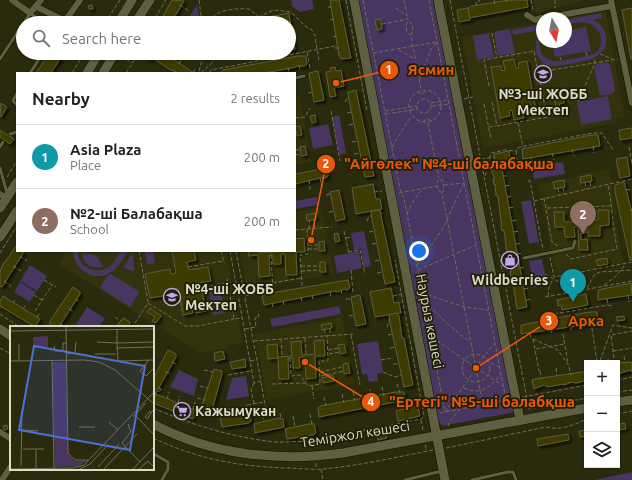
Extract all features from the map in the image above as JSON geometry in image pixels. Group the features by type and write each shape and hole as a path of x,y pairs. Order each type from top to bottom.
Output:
{"street":[{"path":"12,0 30,13 37,7 41,0"},
{"path":"70,16 80,0"},
{"path":"122,16 132,0"},
{"path":"140,16 150,0"},
{"name":"Наурыз көшесі","path":"354,0 391,194 405,291 429,415 436,435 444,476"},
{"path":"438,0 441,41 468,182 499,312 520,420"},
{"path":"570,12 611,3 632,103"},
{"path":"37,7 54,16"},
{"path":"528,15 535,20"},
{"path":"88,72 95,60"},
{"path":"104,72 111,60"},
{"path":"0,208 5,196 16,183"},
{"path":"0,237 16,213"},
{"path":"0,329 10,335"},
{"path":"620,402 632,400"},
{"name":"Теміржол көшесі","path":"154,424 213,446 273,457 304,457 333,454 584,409"},
{"path":"0,432 10,438"},
{"path":"2,480 10,468"}],"lane":[{"path":"28,16 30,13 34,16"},
{"path":"0,59 16,36"},
{"path":"31,72 38,60"},
{"path":"296,78 304,76"},
{"path":"16,95 13,101 16,104"},
{"path":"10,134 16,132"},
{"path":"0,147 3,142"},
{"path":"0,168 4,183 5,196"},
{"path":"524,258 573,248 575,241"},
{"path":"154,454 168,462 168,469 162,480"},
{"path":"472,480 513,472 516,480"},
{"path":"405,480 444,476"}],"path":[{"path":"110,16 120,0"},
{"path":"156,16 166,0"},
{"path":"198,0 201,16"},
{"path":"346,0 385,111 407,214 445,412"},
{"path":"363,0 365,55 361,78 368,116"},
{"path":"404,0 408,20 412,24 413,31 411,35 422,90"},
{"path":"429,0 441,41 448,100 468,182 476,245 506,400"},
{"path":"450,0 529,408 584,399"},
{"path":"494,0 495,4"},
{"path":"531,0 535,20"},
{"path":"555,0 555,8"},
{"path":"476,2 477,7"},
{"path":"180,5 189,11"},
{"path":"213,16 219,12 243,8 254,11 257,16"},
{"path":"396,8 407,16"},
{"path":"260,16 274,10 284,10 291,12 295,16"},
{"path":"296,17 304,26 312,30 319,60"},
{"path":"454,18 458,17"},
{"path":"330,20 334,19"},
{"path":"382,24 408,20"},
{"path":"408,20 406,25 407,33 411,35"},
{"path":"492,33 497,58"},
{"path":"365,55 458,38"},
{"path":"420,80 431,49 441,41"},
{"path":"296,54 335,47 339,48"},
{"path":"398,49 416,59"},
{"path":"489,86 484,60 535,51 547,117 489,128"},
{"path":"307,52 310,68"},
{"path":"586,52 587,56"},
{"path":"600,54 612,60"},
{"path":"578,102 593,69 595,63 594,58"},
{"path":"539,72 622,58"},
{"path":"73,72 80,60"},
{"path":"126,60 132,64"},
{"path":"127,72 133,60"},
{"path":"179,64 181,60"},
{"path":"200,72 203,60"},
{"path":"200,72 214,60"},
{"path":"210,72 211,70 264,60"},
{"path":"299,65 300,70"},
{"path":"288,67 288,72"},
{"path":"343,81 361,78"},
{"path":"422,90 433,92 440,101 440,112 432,121 417,121 411,116 408,107 410,99 422,90"},
{"path":"422,95 426,90"},
{"path":"308,93 312,92"},
{"path":"418,92 422,95 423,99"},
{"path":"345,102 349,96"},
{"path":"469,98 473,97"},
{"path":"423,99 428,100 432,107"},
{"path":"423,99 419,101 417,106 418,109 426,113"},
{"path":"431,103 448,100"},
{"path":"492,102 497,126"},
{"path":"423,122 426,118 426,113 432,107 449,104"},
{"path":"484,104 491,139"},
{"path":"385,111 417,106"},
{"path":"296,118 305,117 310,108"},
{"path":"385,115 418,109"},
{"path":"331,111 340,160"},
{"path":"347,113 352,112"},
{"path":"392,147 411,116"},
{"path":"426,118 432,121"},
{"path":"427,122 439,179 437,182 438,190 442,193"},
{"path":"518,122 523,146"},
{"path":"349,125 354,124"},
{"path":"520,166 517,162 517,148 598,132 604,135 614,150"},
{"path":"352,142 358,141"},
{"path":"593,146 594,153"},
{"path":"632,148 629,147 632,165"},
{"path":"572,149 574,156"},
{"path":"484,177 491,153 494,151 504,150 516,151"},
{"path":"354,154 360,153"},
{"path":"552,153 554,160"},
{"path":"296,154 301,154"},
{"path":"481,160 494,157"},
{"path":"532,157 533,164"},
{"path":"4,183 16,163"},
{"path":"358,170 363,169"},
{"path":"503,176 509,176"},
{"path":"320,178 322,188"},
{"path":"439,179 443,182 444,186 442,193 475,364"},
{"path":"534,200 632,179"},
{"path":"309,180 310,190"},
{"path":"444,186 485,180"},
{"path":"528,180 530,181 544,254"},
{"path":"417,266 447,220 468,182"},
{"path":"585,182 586,189"},
{"path":"590,182 591,188"},
{"path":"544,198 552,242 571,259 616,249 611,218 612,206 608,184"},
{"path":"505,186 511,185"},
{"path":"374,192 383,191 384,196 438,186"},
{"path":"563,187 564,194"},
{"path":"558,188 559,195"},
{"path":"407,214 412,203 422,189"},
{"path":"626,190 632,189"},
{"path":"326,195 331,194"},
{"path":"507,197 513,196"},
{"path":"546,208 612,206"},
{"path":"509,208 515,207"},
{"path":"329,212 334,211"},
{"path":"367,221 369,216 372,216"},
{"path":"314,219 314,229"},
{"path":"302,286 300,255 308,254 308,229 310,220"},
{"path":"512,221 517,220"},
{"path":"296,230 332,227"},
{"path":"0,253 16,228"},
{"path":"344,231 348,253 360,250 365,274"},
{"path":"369,232 375,231"},
{"path":"514,232 519,231"},
{"path":"346,238 352,237"},
{"path":"372,244 378,243"},
{"path":"516,244 521,243"},
{"path":"308,245 319,245"},
{"path":"418,270 476,245"},
{"path":"308,249 319,249"},
{"path":"135,323 148,303 139,252"},
{"path":"222,252 224,263"},
{"path":"230,252 254,383 251,389 254,404"},
{"path":"236,252 267,415"},
{"path":"518,254 523,253"},
{"path":"548,296 549,287 553,278 549,253"},
{"path":"394,254 405,291 429,415"},
{"path":"271,255 273,291"},
{"path":"20,256 27,261"},
{"path":"231,260 238,259"},
{"path":"375,261 381,260"},
{"path":"188,267 223,261"},
{"path":"553,278 632,262"},
{"path":"603,286 620,271 626,263"},
{"path":"13,266 21,271"},
{"path":"230,270 239,266"},
{"path":"301,266 320,266"},
{"path":"520,268 526,267"},
{"path":"301,271 320,270"},
{"path":"351,270 353,292"},
{"path":"587,289 595,274 606,271 632,270"},
{"path":"377,273 383,272"},
{"path":"234,274 240,273"},
{"path":"545,274 572,292"},
{"path":"522,278 528,277"},
{"path":"255,286 302,278"},
{"path":"227,279 234,319"},
{"path":"44,280 56,287"},
{"path":"545,297 632,281"},
{"path":"4,282 11,286"},
{"path":"193,289 227,283"},
{"path":"35,311 52,285"},
{"path":"524,289 530,288"},
{"path":"341,290 342,295"},
{"path":"393,296 405,291 422,294 464,307 499,312"},
{"path":"330,292 331,297"},
{"path":"245,296 255,294"},
{"path":"34,295 42,300"},
{"path":"312,295 313,300"},
{"path":"628,295 629,302"},
{"path":"301,297 302,302"},
{"path":"13,303 16,298"},
{"path":"607,298 608,305"},
{"path":"75,299 79,301"},
{"path":"346,300 351,299"},
{"path":"526,300 532,299"},
{"path":"424,300 450,326 471,342"},
{"path":"283,301 284,306"},
{"path":"148,303 186,326 198,326 242,318"},
{"path":"272,303 273,308"},
{"path":"23,309 26,305"},
{"path":"548,315 608,305 612,306"},
{"path":"69,309 73,311"},
{"path":"244,329 256,327 255,318 259,317 258,311"},
{"path":"0,314 18,326"},
{"path":"37,318 39,314"},
{"path":"349,316 354,316"},
{"path":"116,317 121,321"},
{"path":"386,328 390,319"},
{"path":"591,322 597,360"},
{"path":"60,324 64,326"},
{"path":"600,360 613,325 632,328"},
{"path":"571,326 571,332"},
{"path":"325,329 325,336"},
{"path":"330,329 330,336"},
{"path":"551,330 552,336"},
{"path":"610,335 632,331"},
{"path":"530,333 531,339"},
{"path":"253,341 352,334 360,385"},
{"path":"388,335 393,334"},
{"path":"541,378 533,339 558,350 569,366 563,334"},
{"path":"610,335 614,358"},
{"path":"290,358 291,376 300,375 308,386 320,384 320,361 328,360 328,336"},
{"path":"430,336 472,365"},
{"path":"305,337 306,355"},
{"path":"282,339 282,356"},
{"path":"478,364 495,342"},
{"path":"535,349 564,344"},
{"path":"390,348 396,347"},
{"path":"0,348 10,353"},
{"path":"328,350 339,348"},
{"path":"613,351 632,348"},
{"path":"354,351 358,350"},
{"path":"328,354 340,352"},
{"path":"490,363 491,370 488,376 479,382 468,380 462,373 464,360 473,354 484,356 490,363 500,367"},
{"path":"624,356 625,362"},
{"path":"381,360 392,358"},
{"path":"250,361 257,360"},
{"path":"172,362 176,364"},
{"path":"393,364 399,364"},
{"path":"472,365 478,364"},
{"path":"478,364 481,367 480,371"},
{"path":"472,365 472,370 474,372"},
{"path":"569,366 571,374"},
{"path":"320,372 343,367"},
{"path":"556,368 558,376"},
{"path":"204,370 213,372"},
{"path":"228,375 252,371"},
{"path":"480,371 504,386"},
{"path":"474,372 480,371"},
{"path":"166,372 172,374"},
{"path":"320,376 344,372"},
{"path":"383,372 395,376 401,375"},
{"path":"445,412 474,372"},
{"path":"477,372 483,405"},
{"path":"463,387 470,390 480,391 487,388 501,373"},
{"path":"620,379 632,377"},
{"path":"254,383 261,381"},
{"path":"272,384 306,383"},
{"path":"397,384 400,393"},
{"path":"200,386 208,388"},
{"path":"312,386 314,399"},
{"path":"154,408 190,423 244,438 291,443 312,441 322,443 333,436 421,419 429,415 584,386"},
{"path":"382,387 384,396"},
{"path":"370,389 372,398"},
{"path":"154,394 161,390 164,390"},
{"path":"620,392 632,390"},
{"path":"167,399 169,392"},
{"path":"353,392 355,401"},
{"path":"342,394 344,403"},
{"path":"178,403 180,396"},
{"path":"324,397 326,406"},
{"path":"197,398 205,400"},
{"path":"193,410 195,402"},
{"path":"248,413 247,405 265,402"},
{"path":"229,408 231,416"},
{"path":"620,413 632,411"},
{"path":"280,413 281,419"},
{"path":"310,414 312,425"},
{"path":"263,415 264,422"},
{"path":"293,416 295,428"},
{"path":"319,480 322,479 321,469"}],"shaded area":[{"path":"291,0 312,0 314,9 300,12 292,6"},
{"path":"358,0 433,0 515,412 442,426 438,419"},
{"path":"533,0 587,0 536,12"},
{"path":"197,5 199,16 190,16"},
{"name":"№3-ші ЖОББ Мектеп","path":"606,11 625,118 617,119 616,123 483,148 462,37 536,23 536,48 572,48 572,17"},
{"path":"601,13 602,18 593,20 596,21 605,31 605,48 597,56 581,62 553,66 542,62 538,57 536,48 540,48 542,54 549,60 555,61 594,54 600,48 601,39 595,27 582,22 572,24 572,19"},
{"path":"536,25 536,31 513,35 512,30"},
{"path":"586,27 591,51 555,57 553,48 572,48 572,30"},
{"path":"510,29 515,53 498,56 494,32"},
{"path":"489,33 494,57 477,60 473,36"},
{"path":"607,62 611,66 615,91 612,94 601,96 594,67 597,64"},
{"path":"296,96 299,96 312,162 296,165"},
{"path":"608,96 612,119 581,125 577,102"},
{"path":"339,115 346,153 339,155 332,117"},
{"path":"328,124 333,145 313,149 309,128"},
{"path":"563,162 565,174 534,179 532,167"},
{"path":"609,168 617,214 614,215 623,263 556,275 538,185"},
{"path":"317,197 318,205 296,209 296,201"},
{"path":"531,200 539,242 529,244 521,202"},
{"path":"321,207 334,274 246,290 240,252 296,252 296,212"},
{"path":"364,231 371,266 364,268 361,249 354,250 351,233"},
{"path":"359,251 362,268 337,273 334,256"},
{"name":"№4-ші ЖОББ Мектеп","path":"66,252 226,252 243,343 227,346 227,349 199,353 59,264"},
{"path":"73,252 78,252 80,261 88,268 92,270 102,270 107,268 120,252 127,252 113,271 107,275 100,276 93,276 81,270 74,258"},
{"path":"133,252 134,271 123,268"},
{"path":"145,252 153,252 155,263 147,265"},
{"path":"82,253 96,256 103,267 92,267 86,263"},
{"path":"542,259 547,284 534,287 529,261"},
{"path":"30,265 47,276 37,291 20,281"},
{"path":"111,274 140,292 130,307 100,288 107,276"},
{"path":"20,282 36,292 30,302 14,292"},
{"path":"220,289 225,313 213,315 209,291"},
{"path":"339,306 341,314 272,327 270,319"},
{"path":"87,307 105,318 100,326 79,326 76,324"},
{"path":"342,317 354,384 267,400 255,334"},
{"path":"378,341 383,372 377,374 378,381 369,382 367,374 362,375 357,344"},
{"path":"179,370 198,379 194,396 170,387"},
{"path":"246,376 249,396 226,400 232,378"},
{"path":"632,472 632,480 595,480"}],"building":[{"path":"172,0 184,1 175,16 163,16"},
{"path":"330,0 339,0 351,58 341,59 339,56"},
{"path":"509,0 527,0 528,7 469,18 468,8 472,6"},
{"path":"92,5 93,9 89,9 88,6"},
{"path":"468,8 470,20 459,22 457,10"},
{"path":"632,8 632,59 631,59 622,10"},
{"path":"289,13 289,16 273,16"},
{"path":"381,19 382,29 377,30 375,20"},
{"path":"296,56 306,56 307,64 305,66 296,66 270,72 221,72 223,70 277,60 296,60"},
{"path":"514,59 516,68 519,68 518,63 527,61 536,110 528,112 527,107 522,108 524,118 514,120 512,110 509,111 510,116 500,118 491,67 501,66 502,71 505,70 503,61"},
{"path":"45,60 59,60 52,72 37,72"},
{"path":"156,60 174,60 192,72 176,72"},
{"path":"335,67 336,71 341,70 344,86 334,88 336,96 330,97 326,72 331,71 330,68"},
{"path":"318,71 324,100 314,102 309,73"},
{"path":"356,90 374,176 365,177 348,92"},
{"path":"562,91 564,103 559,104 560,107 556,108 555,101 559,100 557,92"},
{"path":"1,103 7,107 1,117 0,116"},
{"path":"315,115 316,122 312,123 310,116"},
{"path":"300,126 302,135 297,136 296,127"},
{"path":"632,128 632,138 620,140 619,130"},
{"path":"0,130 14,139 10,144 0,137"},
{"path":"591,135 598,135 600,146 523,159 522,149"},
{"path":"305,146 307,155 301,156 300,147"},
{"path":"509,151 511,166 496,169 494,154"},
{"path":"627,157 630,176 620,178 616,159"},
{"path":"327,168 328,176 326,178 296,184 296,174"},
{"path":"502,169 527,307 517,309 510,272 511,268 509,268 504,230 502,231 501,226 502,222 498,196 496,196 493,179 495,179 491,170"},
{"path":"591,175 592,181 581,183 580,177"},
{"path":"564,180 565,187 555,189 553,182"},
{"path":"624,182 632,212 632,260 630,260 615,192 615,185"},
{"path":"373,184 376,199 380,199 382,209 356,214 352,188"},
{"path":"339,190 345,219 336,221 330,192"},
{"path":"576,209 586,209 586,220 598,220 598,210 609,210 609,225 600,226 600,236 588,236 588,226 574,227 575,237 565,237 564,227 555,227 554,212 564,212 564,222 577,222"},
{"path":"379,210 381,212 395,282 385,284 371,211"},
{"path":"315,213 316,219 307,221 306,215"},
{"path":"586,226 586,233 581,233 581,240 587,239 588,250 579,250 578,227"},
{"path":"338,233 340,241 335,242 334,234"},
{"path":"304,238 305,252 296,252 296,239"},
{"path":"324,241 325,251 319,251 319,242"},
{"path":"16,246 16,252 24,252 2,287 0,286 0,272 2,266"},
{"path":"172,252 194,252 196,260 187,262 189,270 208,267 211,281 192,284 194,293 202,291 206,311 196,313 195,308 192,309 193,313 183,315 178,288 174,289 175,294 150,298 145,274 170,269 171,274 176,273"},
{"path":"248,252 296,252 297,275 286,275 285,254 281,254 281,264 273,264 273,255 269,255 270,276 259,277 258,255 249,256"},
{"path":"607,258 608,264 598,266 596,260"},
{"path":"320,262 325,262 326,272 320,272"},
{"path":"348,280 350,288 347,290 344,289 338,292 335,291 264,305 262,296 265,294"},
{"path":"631,283 632,295 598,300 598,290"},
{"path":"73,287 80,292 60,326 53,326 50,324 50,321"},
{"path":"391,288 394,303 399,302 401,313 375,317 370,292"},
{"path":"586,294 588,305 562,310 561,305 558,306 557,300"},
{"path":"360,295 366,324 356,326 351,297"},
{"path":"3,296 40,319 36,326 33,326 0,306 0,301"},
{"path":"150,308 161,316 156,323 152,321 155,317 147,312"},
{"path":"589,312 597,312 598,323 521,334 521,325"},
{"path":"397,313 399,316 402,338 404,338 413,385 404,387 389,315"},
{"path":"624,316 625,320 617,321 616,317"},
{"path":"123,318 130,322 129,326 117,326"},
{"path":"331,323 332,328 322,330 321,325"},
{"path":"324,340 325,356 315,356 316,378 306,379 305,357 299,357 300,368 293,368 293,358 288,358 289,379 279,379 278,358 268,359 267,345 277,344 278,357 292,356 291,342 301,341 302,355 315,354 314,341"},
{"path":"344,344 346,353 340,354 338,345"},
{"path":"168,350 176,354 176,357 156,393 154,392 154,377"},
{"path":"223,351 225,359 215,361 214,353"},
{"path":"245,359 246,367 232,369 230,362"},
{"path":"348,363 350,373 344,374 343,364"},
{"path":"620,363 632,363 632,372 631,370 620,373"},
{"path":"214,369 222,371 222,374 211,414 202,411 201,408"},
{"path":"584,372 584,381 577,383 569,382 570,383 563,385 548,387 544,385 534,389 532,380"},
{"path":"333,375 334,381 323,383 322,378"},
{"path":"395,392 404,392 405,400 319,417 318,408 320,406"},
{"path":"156,394 197,411 193,419 154,403"},
{"path":"418,406 420,416 398,421 396,411"},
{"path":"250,412 251,421 249,423 222,427 220,417"},
{"path":"278,418 283,419 284,427 255,433 254,424"},
{"path":"625,423 626,429 620,430 620,424"},
{"path":"314,424 316,433 313,435 287,439 285,429"},
{"path":"7,425 8,429 4,430 3,426"},
{"path":"584,430 584,436 580,437 579,431"},
{"path":"386,434 387,438 378,440 377,436"},
{"path":"568,434 569,440 538,446 537,439"}],"place":[{"name":"№3-ші ЖОББ Мектеп","path":"543,74"},
{"name":"Ясмин","path":"336,83"},
{"name":"№2-ші Балабақша","path":"583,234"},
{"name":"\"Айгөлек\" №4-ші балабақша","path":"311,240"},
{"name":"Wildberries","path":"510,260"},
{"name":"№4-ші ЖОББ Мектеп","path":"172,297"},
{"name":"Asia Plaza","path":"573,302"},
{"name":"\"Ертегі\" №5-ші балабқша","path":"305,362"},
{"name":"Арка","path":"476,368"},
{"name":"Кажымукан","path":"182,411"}]}
